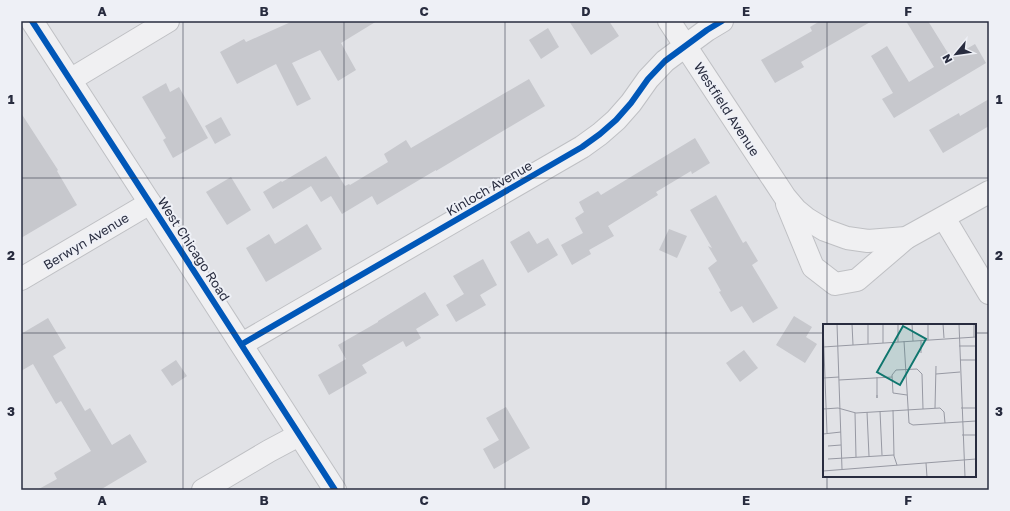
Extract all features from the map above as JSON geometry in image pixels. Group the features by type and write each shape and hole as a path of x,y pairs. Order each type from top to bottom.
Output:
{"street":[{"name":"West Chicago Road","path":"32,21 335,490"},
{"path":"70,80 168,21"},
{"name":"Westfield Avenue","path":"669,21 785,197 796,210 825,230 847,238 868,241 906,238"},
{"name":"Kinloch Avenue","path":"242,344 582,147 616,120 665,61 707,30 722,21"},
{"path":"906,238 989,192"},
{"name":"Westfield Avenue","path":"785,197 813,267 835,284 857,280 906,238"},
{"name":"Berwyn Avenue","path":"21,279 150,202"},
{"path":"944,218 989,293"},
{"path":"202,490 299,435"}],"building":[{"path":"293,21 377,21 341,43 356,70 338,81 320,50 292,63 311,99 297,106 276,64 237,84 220,52 244,39 246,42"},
{"path":"569,21 609,21 619,36 591,55"},
{"path":"820,21 872,21 801,62 804,67 775,83 761,60 812,31 810,27"},
{"path":"906,21 928,21 951,58 975,44 986,63 894,118 882,99 893,93 871,56 887,46 909,82 934,67"},
{"path":"548,28 559,47 541,59 529,40"},
{"path":"529,79 545,106 377,205 372,196 342,214 331,196 321,202 311,186 273,209 263,192 326,156 345,186 350,185 388,162 384,154 406,140 411,148"},
{"path":"166,83 170,92 179,87 208,138 173,158 163,140 166,138 142,97"},
{"path":"989,99 989,126 943,153 929,130 959,113 960,116"},
{"path":"21,113 58,170 57,171 77,205 21,238"},
{"path":"221,117 231,135 215,144 205,126"},
{"path":"695,138 710,163 692,174 691,171 656,192 658,195 608,226 614,236 589,250 591,254 572,265 561,245 583,233 575,218 584,212 579,202 598,191 601,195"},
{"path":"231,177 251,210 227,225 206,192"},
{"path":"716,195 743,243 746,241 758,261 752,265 778,308 753,323 742,306 731,312 719,292 721,291 708,268 717,261 708,246 712,248 690,210"},
{"path":"307,224 322,249 266,282 246,248 269,234 275,244"},
{"path":"669,229 687,236 677,258 659,250"},
{"path":"529,231 537,244 548,238 558,255 528,273 510,242"},
{"path":"483,259 497,285 480,295 486,305 456,322 446,305 464,294 453,276"},
{"path":"425,292 439,315 416,329 421,338 406,347 403,341 362,365 367,373 329,395 318,375 346,359 338,345"},
{"path":"794,316 812,327 806,337 817,344 805,363 776,345"},
{"path":"48,318 66,348 53,356 85,411 90,408 112,445 130,434 147,462 100,490 37,490 57,479 54,473 91,451 61,401 56,404 33,364 21,371 21,334"},
{"path":"744,350 758,368 740,382 726,363"},
{"path":"176,360 187,376 172,386 161,370"},
{"path":"506,407 530,448 494,469 483,449 499,440 486,418"}],"cycle path":[{"path":"32,21 335,490"},
{"path":"242,344 582,147 616,120 631,103 648,79 665,61 707,30 722,21"}]}
